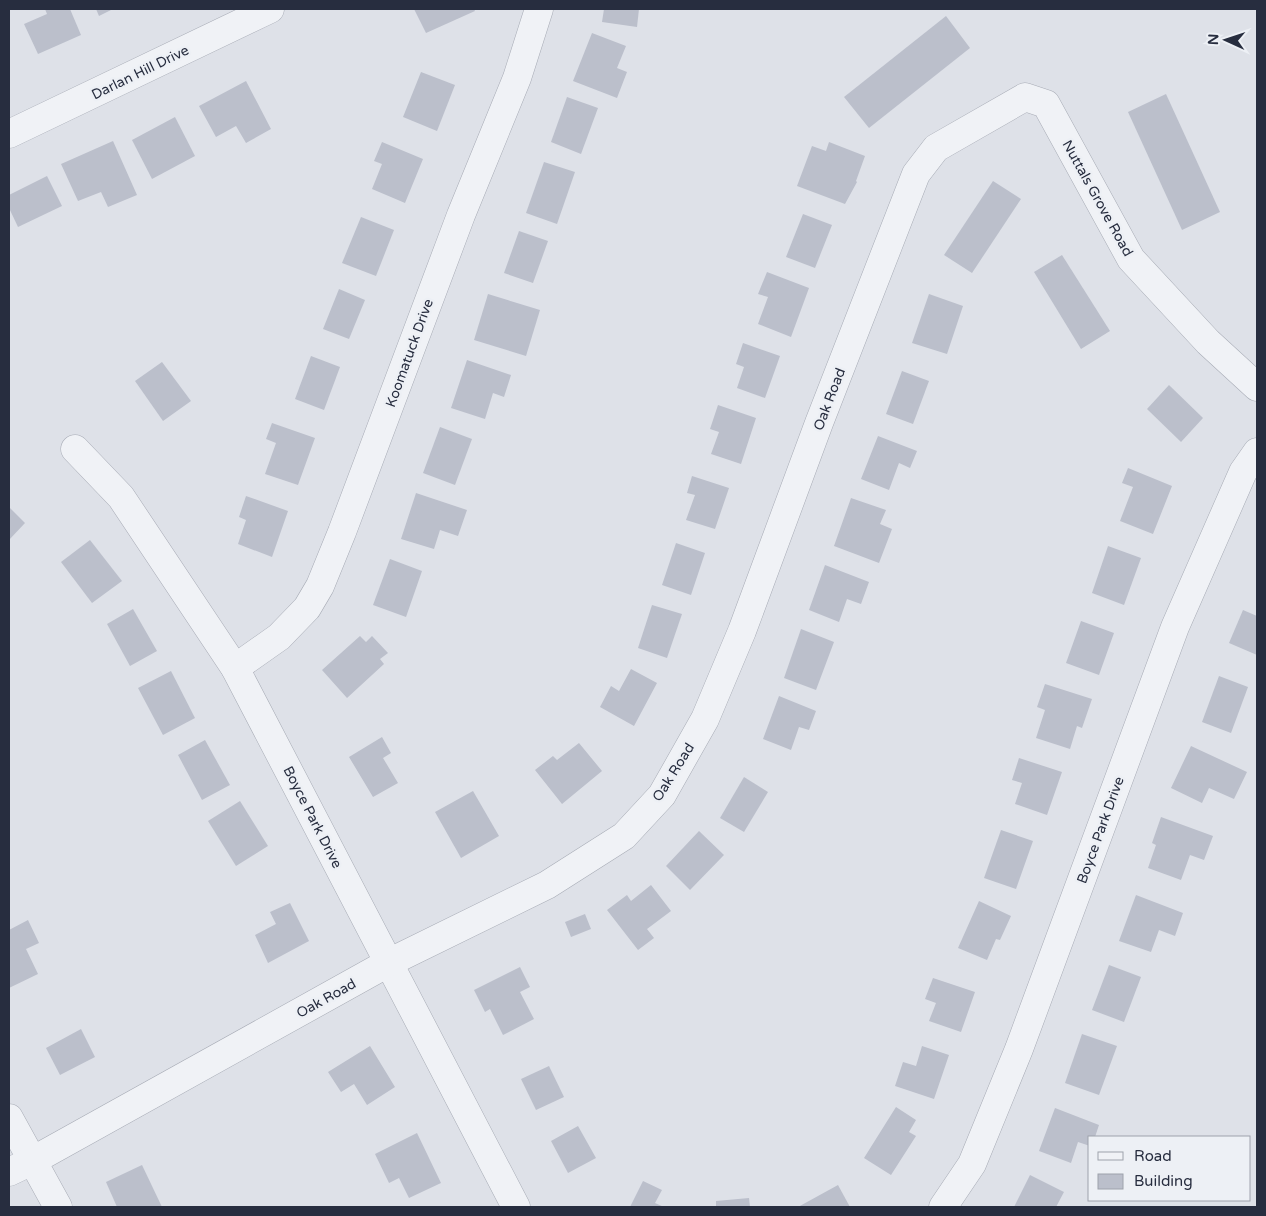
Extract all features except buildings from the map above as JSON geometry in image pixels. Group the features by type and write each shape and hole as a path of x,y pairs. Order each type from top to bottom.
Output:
{"street":[{"name":"Darlan Hill Drive","path":"9,134 270,9"},
{"name":"Koomatuck Drive","path":"235,668 280,637 307,608 320,586 346,523 461,215 517,78 539,9"},
{"name":"Nuttals Grove Road","path":"1025,97 1046,104 1131,258 1208,342 1257,387"},
{"name":"Oak Road","path":"21,1167 388,963 547,885 624,836 662,795 704,719 742,631 819,423 916,174 936,148 1025,97"},
{"name":"Boyce Park Drive","path":"75,449 121,497 235,668 516,1207"},
{"name":"Boyce Park Drive","path":"943,1207 972,1164 1019,1049 1175,627 1243,472 1257,452"},
{"path":"9,1118 21,1167 58,1207"}]}
